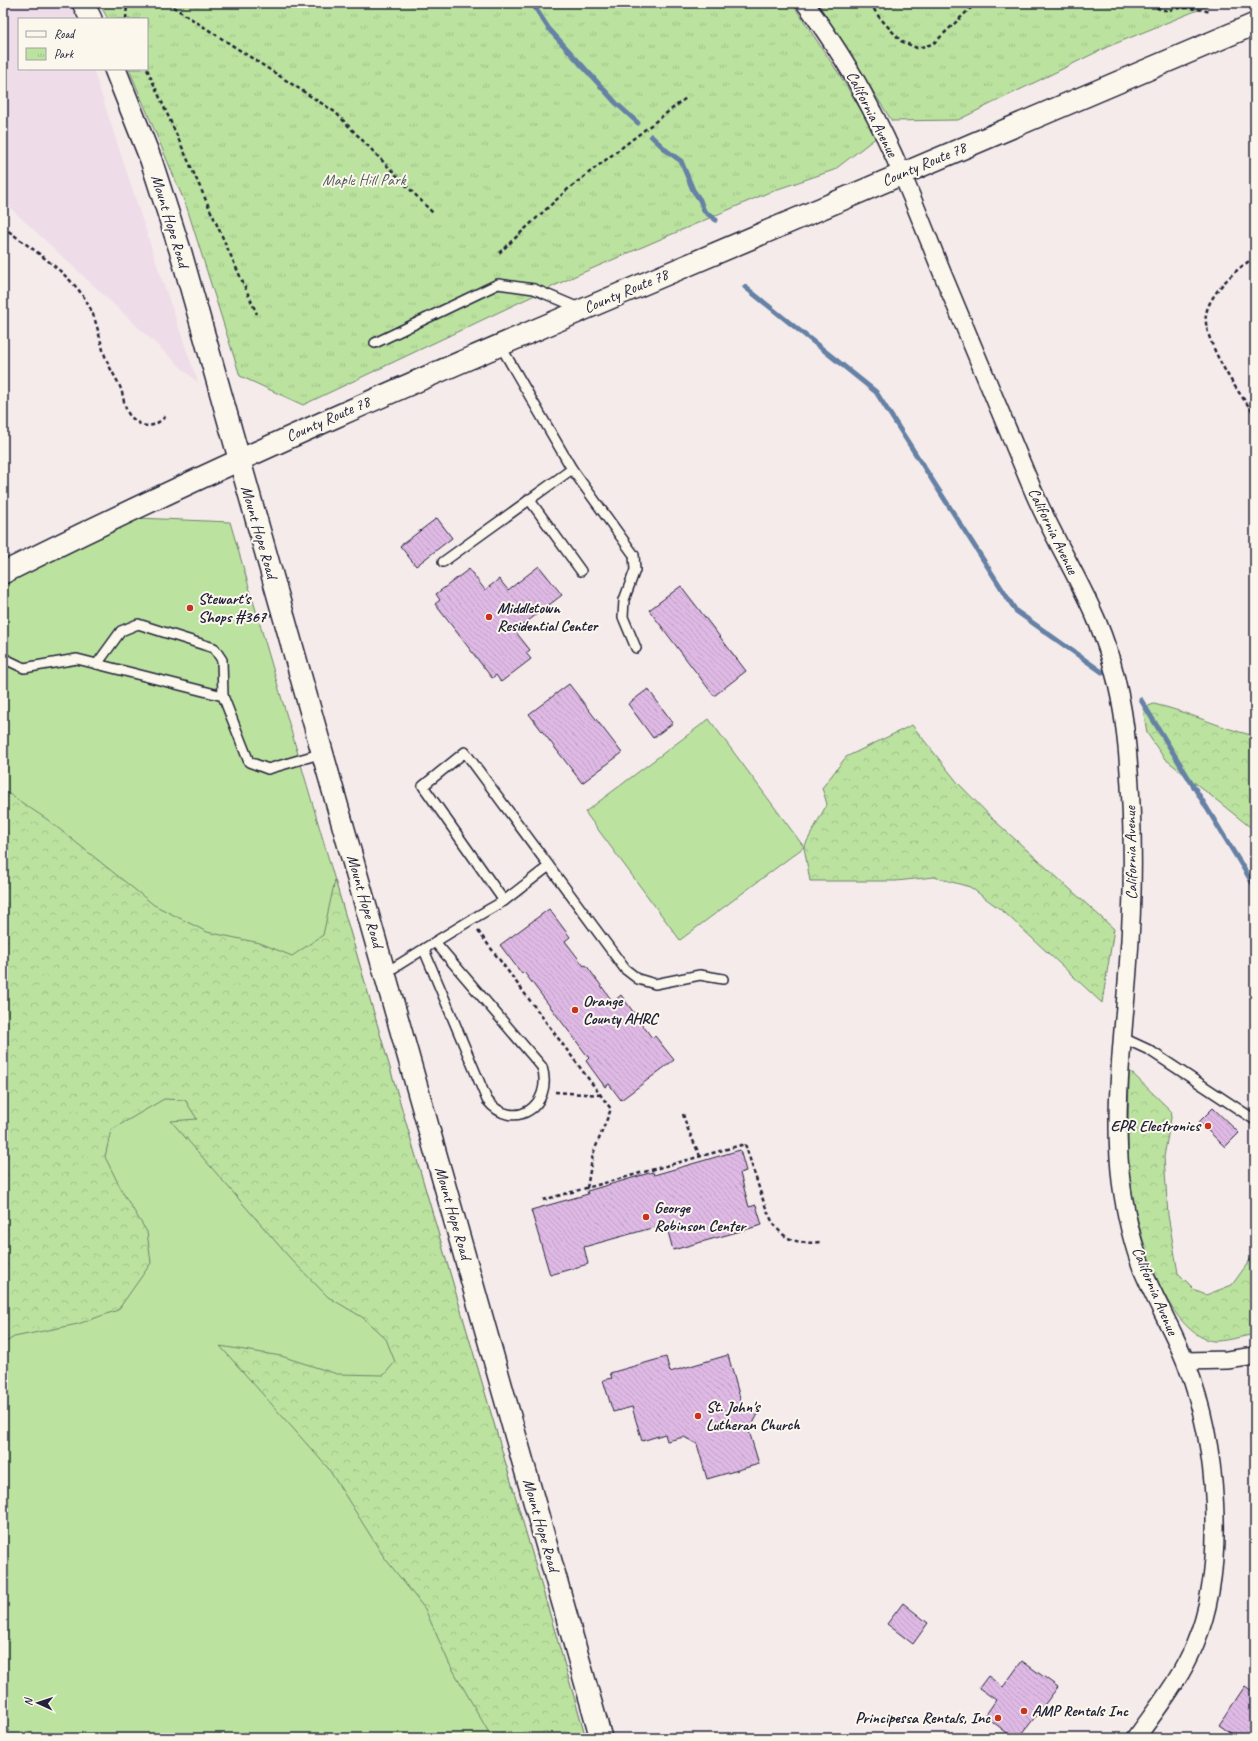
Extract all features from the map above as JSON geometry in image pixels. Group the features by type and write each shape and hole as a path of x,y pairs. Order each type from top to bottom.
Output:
{"street":[{"path":"82,3 90,18"},
{"name":"California Avenue","path":"806,3 853,75 902,174 1037,500 1097,621 1108,650 1116,680 1127,742 1132,860 1131,925 1121,1037 1118,1098 1119,1156 1122,1185 1127,1218 1134,1245 1143,1270 1186,1361 1199,1400 1211,1467 1215,1526 1214,1557 1210,1586 1196,1644 1175,1683 1136,1738"},
{"name":"County Route 78","path":"3,573 96,526 238,460 500,345 1255,24"},
{"name":"Mount Hope Road","path":"115,70 151,160 181,253 238,460 323,753 601,1738"},
{"path":"1186,1361 1227,1360 1255,1356"}],"lane":[{"path":"375,343 498,284 534,289 582,310"},
{"path":"500,345 572,469 634,555 636,570 624,600 624,617 636,648"},
{"path":"443,562 572,469"},
{"path":"529,499 581,571"},
{"path":"97,664 121,631 138,624 214,648 222,660 222,696 249,762 268,769 323,753"},
{"path":"3,658 24,668 77,658 222,696"},
{"path":"504,901 423,786 465,752 625,969 638,979 649,983 659,984 700,975 723,979"},
{"path":"385,973 470,920 504,901 549,866"},
{"path":"424,950 483,1093 493,1107 509,1114 522,1114 535,1106 540,1100 543,1092 544,1075 542,1067 435,942"},
{"path":"1121,1037 1149,1050 1255,1120"}],"path":[{"path":"126,18 127,3"},
{"path":"168,3 335,112 433,213"},
{"path":"870,3 879,17 901,41 917,48 933,44 976,3"},
{"path":"1151,3 1157,9 1165,11 1183,8 1211,12"},
{"path":"147,70 257,314"},
{"path":"499,253 568,189 686,98"},
{"path":"3,227 51,264 82,293 94,316 107,362 121,390 129,415 139,425 151,426 167,415"},
{"path":"1255,258 1247,262 1228,279 1215,295 1206,314 1206,323 1218,358 1239,394 1255,414"},
{"path":"470,920 611,1109 593,1154 587,1188"},
{"path":"543,1092 601,1095"},
{"path":"683,1114 700,1156"},
{"path":"543,1200 745,1144 768,1216 776,1228 785,1237 796,1242 820,1242"}],"shaded area":[{"path":"3,3 71,3 76,18 18,18 18,70 93,70 158,268 198,383 3,201"}],"green space":[{"name":"Maple Hill Park","path":"99,3 792,3 841,77 877,137 834,170 772,191 575,276 303,405 240,376 187,208 129,70 148,70 148,18 107,18"},
{"path":"816,3 1215,3 1107,47 958,120 892,121"},
{"path":"138,518 230,522 586,1738 3,1738 3,582"},
{"path":"1154,704 1255,736 1255,831 1164,758 1147,733 1143,708"},
{"path":"709,719 804,847 680,940 585,812"},
{"path":"912,725 958,783 995,821 1114,929 1102,1003 1004,912 970,887 934,877 896,881 810,881 804,847 827,804 822,788 846,757"},
{"path":"3,790 48,820 154,905 207,932 260,943 292,956 323,935 335,880 586,1738 492,1738 449,1663 425,1609 384,1557 328,1468 220,1346 281,1356 337,1374 384,1375 395,1362 386,1339 362,1317 328,1297 289,1257 171,1121 197,1119 185,1100 164,1099 111,1130 105,1157 123,1193 147,1232 151,1263 118,1310 78,1324 14,1337 3,1344"},
{"path":"1129,1070 1172,1112 1164,1157 1168,1215 1178,1273 1196,1291 1206,1295 1232,1285 1255,1253 1255,1334 1227,1340 1213,1341 1195,1333 1178,1316 1164,1294 1143,1240 1131,1188 1128,1144"}],"building":[{"path":"437,518 452,538 416,566 400,546"},
{"name":"Middletown Residential Center","path":"539,566 562,595 515,631 530,650 526,653 531,659 501,682 496,675 492,678 435,604 440,600 436,594 469,569 485,590 499,579 508,590"},
{"path":"681,586 746,671 714,696 649,610"},
{"path":"569,684 622,753 582,783 529,714"},
{"path":"648,689 673,723 653,738 628,704"},
{"name":"Orange County AHRC","path":"549,909 570,937 565,941 584,966 586,965 613,1002 621,995 652,1038 655,1036 674,1060 621,1100 609,1084 605,1087 586,1061 589,1058 524,972 522,974 500,945"},
{"path":"1213,1108 1239,1133 1225,1147 1199,1122"},
{"name":"George Robinson Center","path":"740,1150 746,1171 740,1173 749,1207 756,1205 762,1225 673,1250 666,1224 584,1247 588,1264 550,1275 531,1210 588,1194 587,1191 653,1172 654,1175"},
{"name":"St. John's Lutheran Church","path":"728,1355 742,1405 758,1414 749,1431 759,1464 707,1479 697,1444 684,1437 667,1441 665,1434 642,1441 632,1407 613,1412 603,1380 612,1378 610,1373 666,1357 670,1372"},
{"path":"903,1603 928,1623 913,1644 887,1624"},
{"path":"1022,1661 1058,1687 1019,1738 1014,1738 985,1716 996,1700 979,1688 988,1676 1003,1687"},
{"path":"1245,1686 1255,1693 1255,1729 1249,1738 1238,1738 1219,1725"}],"waterway":[{"path":"532,3 549,29 616,103 638,123"},
{"path":"651,136 667,151 681,161 693,190 700,200 704,211 716,220"},
{"path":"745,287 876,392 1016,611 1102,672"},
{"path":"1141,700 1255,887"}],"place":[{"name":"Stewart's Shops #367","path":"190,608"},
{"name":"Middletown Residential Center","path":"489,617"},
{"name":"Orange County AHRC","path":"575,1010"},
{"name":"EPR Electronics","path":"1208,1126"},
{"name":"George Robinson Center","path":"646,1217"},
{"name":"St. John's Lutheran Church","path":"698,1416"},
{"name":"AMP Rentals Inc","path":"1024,1711"},
{"name":"Principessa Rentals, Inc","path":"998,1718"}]}
